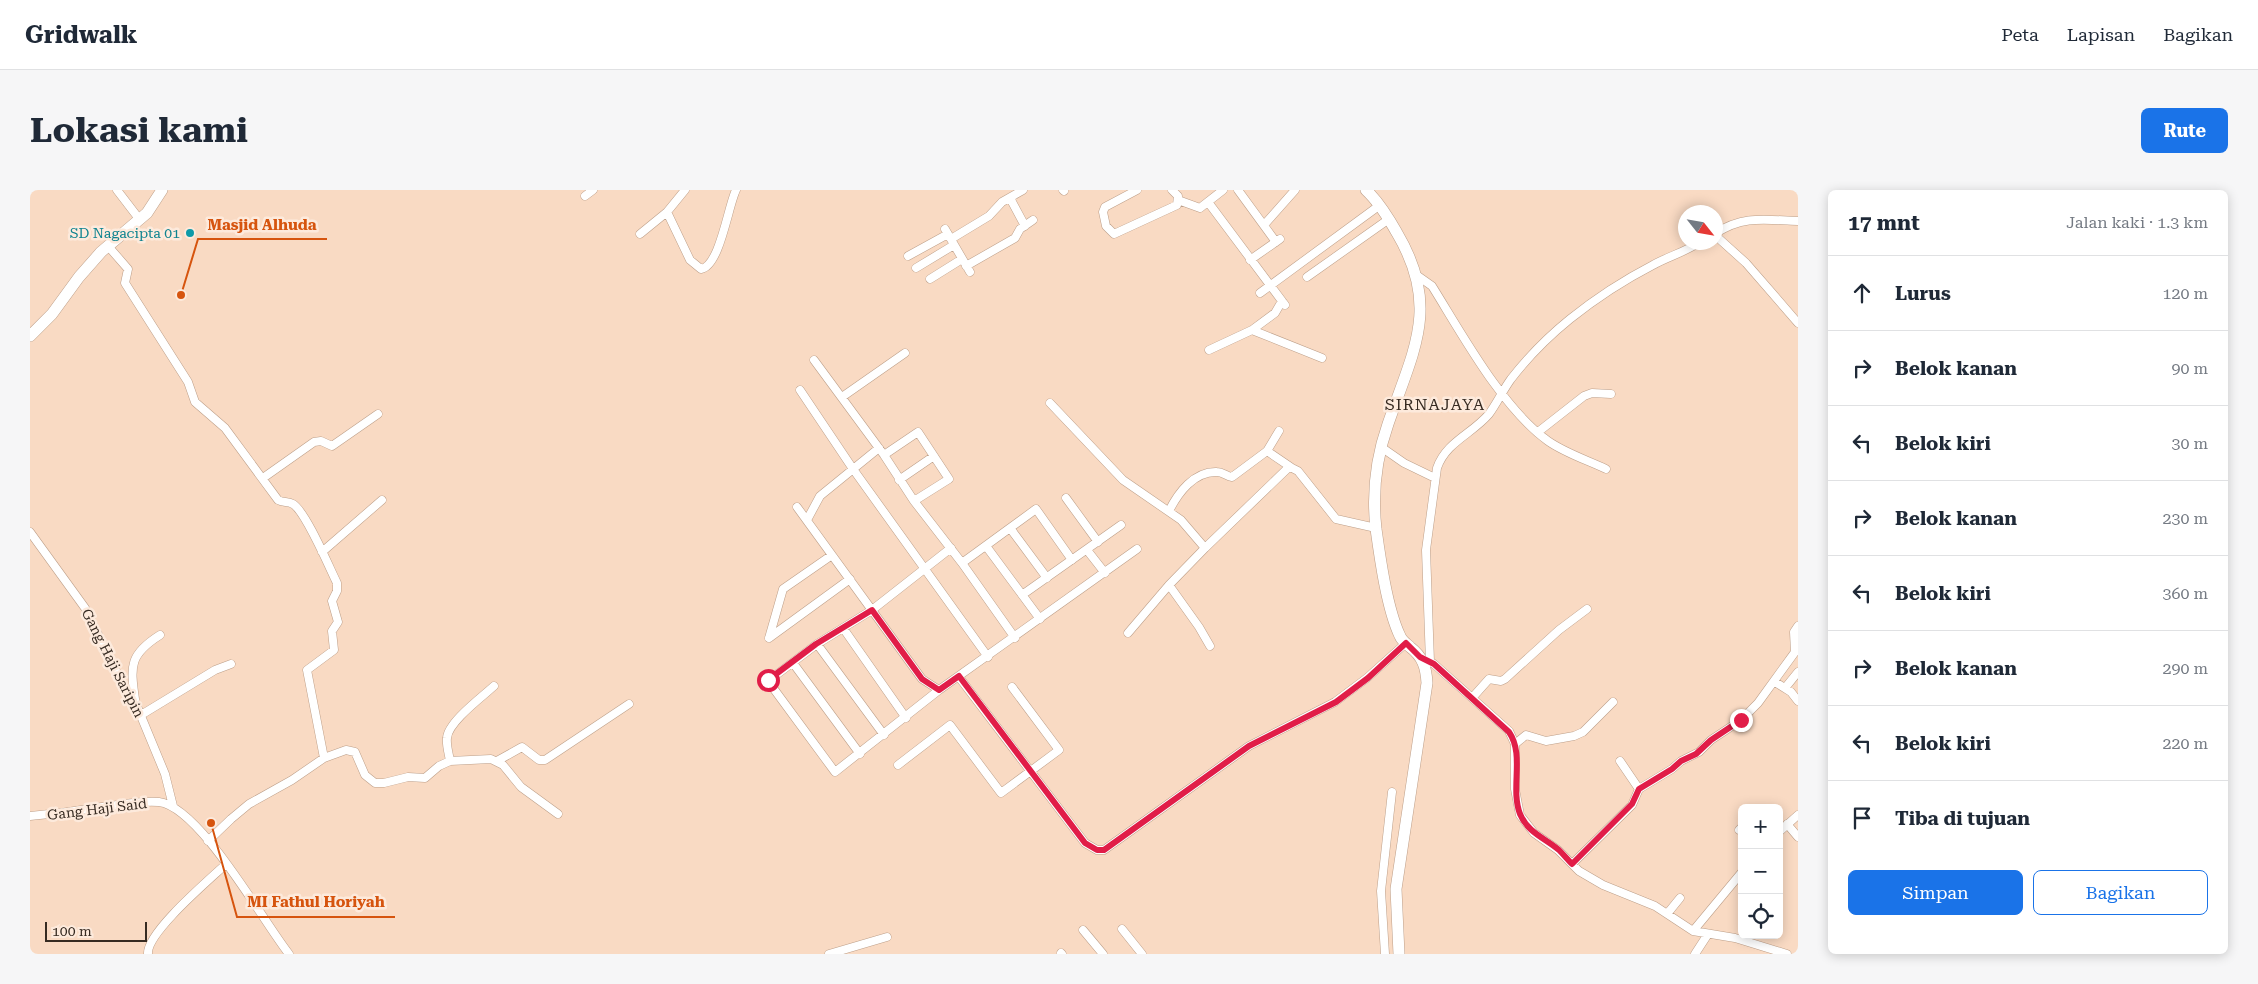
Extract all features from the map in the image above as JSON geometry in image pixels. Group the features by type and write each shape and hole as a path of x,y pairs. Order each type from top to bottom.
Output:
{"street":[{"path":"117,190 140,220"},
{"path":"30,336 57,307 85,269 108,246 140,220 162,190"},
{"path":"585,196 593,190"},
{"path":"640,234 667,212 685,190"},
{"path":"667,212 693,264 698,268 706,268 722,238 730,204 736,190"},
{"path":"908,256 989,216 1002,202 1023,190"},
{"path":"1137,190 1106,207 1103,212 1106,226 1114,234 1170,210 1177,205 1178,200"},
{"path":"1172,190 1178,200 1200,208 1223,190"},
{"path":"1238,190 1278,241 1250,260"},
{"path":"1264,225 1295,190"},
{"path":"1366,190 1380,205 1403,243 1416,274 1420,299 1418,336 1381,447 1375,480 1376,528 1394,617 1400,637 1505,726 1516,744 1515,789 1520,815 1528,828 1598,883 1643,901 1693,931 1735,938 1786,954"},
{"path":"1010,198 1025,226"},
{"path":"1208,202 1284,303 1275,313 1252,330 1209,350"},
{"path":"1260,293 1380,205"},
{"path":"1299,266 1309,279 1389,219"},
{"path":"930,279 966,266 1014,238 1020,229 1033,220"},
{"path":"1723,229 1741,220 1798,221"},
{"path":"949,237 966,266"},
{"path":"916,268 949,237"},
{"path":"1723,241 1746,263 1798,323"},
{"path":"108,246 128,269 125,283 188,382 195,402 225,428 279,501 291,503 295,507 310,529 338,585 332,601 338,622 332,631 334,650 308,668 307,672 324,758"},
{"path":"1385,954 1381,891 1393,852 1427,692 1425,659 1426,550 1438,463 1449,447 1488,414 1524,363 1568,320 1600,297 1651,266 1680,255 1688,250"},
{"path":"1416,274 1432,286 1502,394 1538,432 1555,445 1606,469"},
{"path":"1252,330 1322,358"},
{"path":"842,397 905,352"},
{"path":"814,360 882,451 899,480 951,548 1015,638"},
{"path":"800,390 853,469 988,656"},
{"path":"1538,432 1584,396 1592,393 1611,394"},
{"path":"1050,403 1122,480 1169,510 1189,528 1205,548"},
{"path":"263,478 314,442 321,441 332,446 378,414"},
{"path":"1169,510 1180,493 1197,477 1213,472 1232,477 1259,455 1267,451 1279,431"},
{"path":"807,520 820,496 853,469 918,432 949,479 914,501"},
{"path":"1381,447 1404,463 1435,478"},
{"path":"1267,451 1298,471 1336,518 1376,528"},
{"path":"899,480 934,456"},
{"path":"1128,632 1169,585 1205,548 1286,470 1292,468"},
{"path":"1066,498 1098,542"},
{"path":"322,552 382,500"},
{"path":"797,506 922,679 939,690"},
{"path":"962,563 1036,509 1072,560"},
{"path":"1022,595 1121,525"},
{"path":"1010,528 1047,578"},
{"name":"Gang Haji Saripin","path":"30,532 85,608 122,682 136,704 165,774 173,806"},
{"path":"986,546 1040,619"},
{"path":"951,548 872,610 816,644 768,680 835,772 906,718 939,690 1015,638 1137,549"},
{"path":"1087,550 1105,573"},
{"path":"832,555 783,589 770,638 850,580"},
{"path":"1169,585 1210,646"},
{"path":"1472,698 1489,679 1501,681 1505,679 1559,630 1587,610"},
{"path":"1572,864 1632,804 1639,789 1672,769 1681,761 1696,754 1711,740 1741,720 1764,697 1796,649 1794,634 1798,626"},
{"path":"843,628 906,718"},
{"path":"136,704 133,663 139,651 160,634"},
{"path":"959,676 1085,843 1097,850 1104,850 1249,746 1336,702 1368,678 1406,643"},
{"path":"816,644 884,735"},
{"path":"792,663 860,754"},
{"path":"141,715 230,664"},
{"path":"1785,688 1798,672"},
{"path":"1775,682 1785,688 1798,701"},
{"path":"450,761 447,737 451,727 494,686"},
{"path":"898,765 950,725 1001,793 1058,750 1012,687"},
{"path":"1516,744 1526,735 1546,741 1580,733 1612,702"},
{"path":"497,760 522,747 539,760 545,760 629,704"},
{"path":"208,841 249,804 292,780 324,758 346,750 352,750 357,754 367,778 378,783 408,777 425,778 439,766 450,761 486,758 497,760 522,787 558,814"},
{"path":"1620,761 1639,789"},
{"path":"1392,792 1396,954"},
{"name":"Gang Haji Said","path":"30,816 141,802 160,802 173,806"},
{"path":"173,806 196,825 226,864 289,954"},
{"path":"1783,828 1798,815"},
{"path":"1788,824 1798,837"},
{"path":"148,954 149,944 158,930 226,864"},
{"path":"1693,931 1738,877"},
{"path":"1667,914 1680,898"},
{"path":"1122,929 1142,954"},
{"path":"1083,930 1103,954"},
{"path":"1695,954 1708,934"},
{"path":"829,954 886,937"}],"place":[{"name":"SD Nagacipta 01","path":"190,233"},
{"name":"Masjid Alhuda","path":"181,295"},
{"name":"MI Fathul Horiyah","path":"211,823"}],"district":[{"name":"SIRNAJAYA","path":"1435,404"}],"route":[{"path":"768,680 816,644 872,610 922,679 935,689 939,690 959,676 1064,817 1085,843 1097,850 1104,850 1110,847 1249,746 1336,702 1368,678 1406,643 1420,657 1434,664 1457,687 1505,726 1516,744 1515,789 1520,815 1534,834 1558,850 1572,864 1632,804 1636,799 1639,789 1660,774 1672,769 1681,761 1696,754 1711,740 1741,720"}]}
